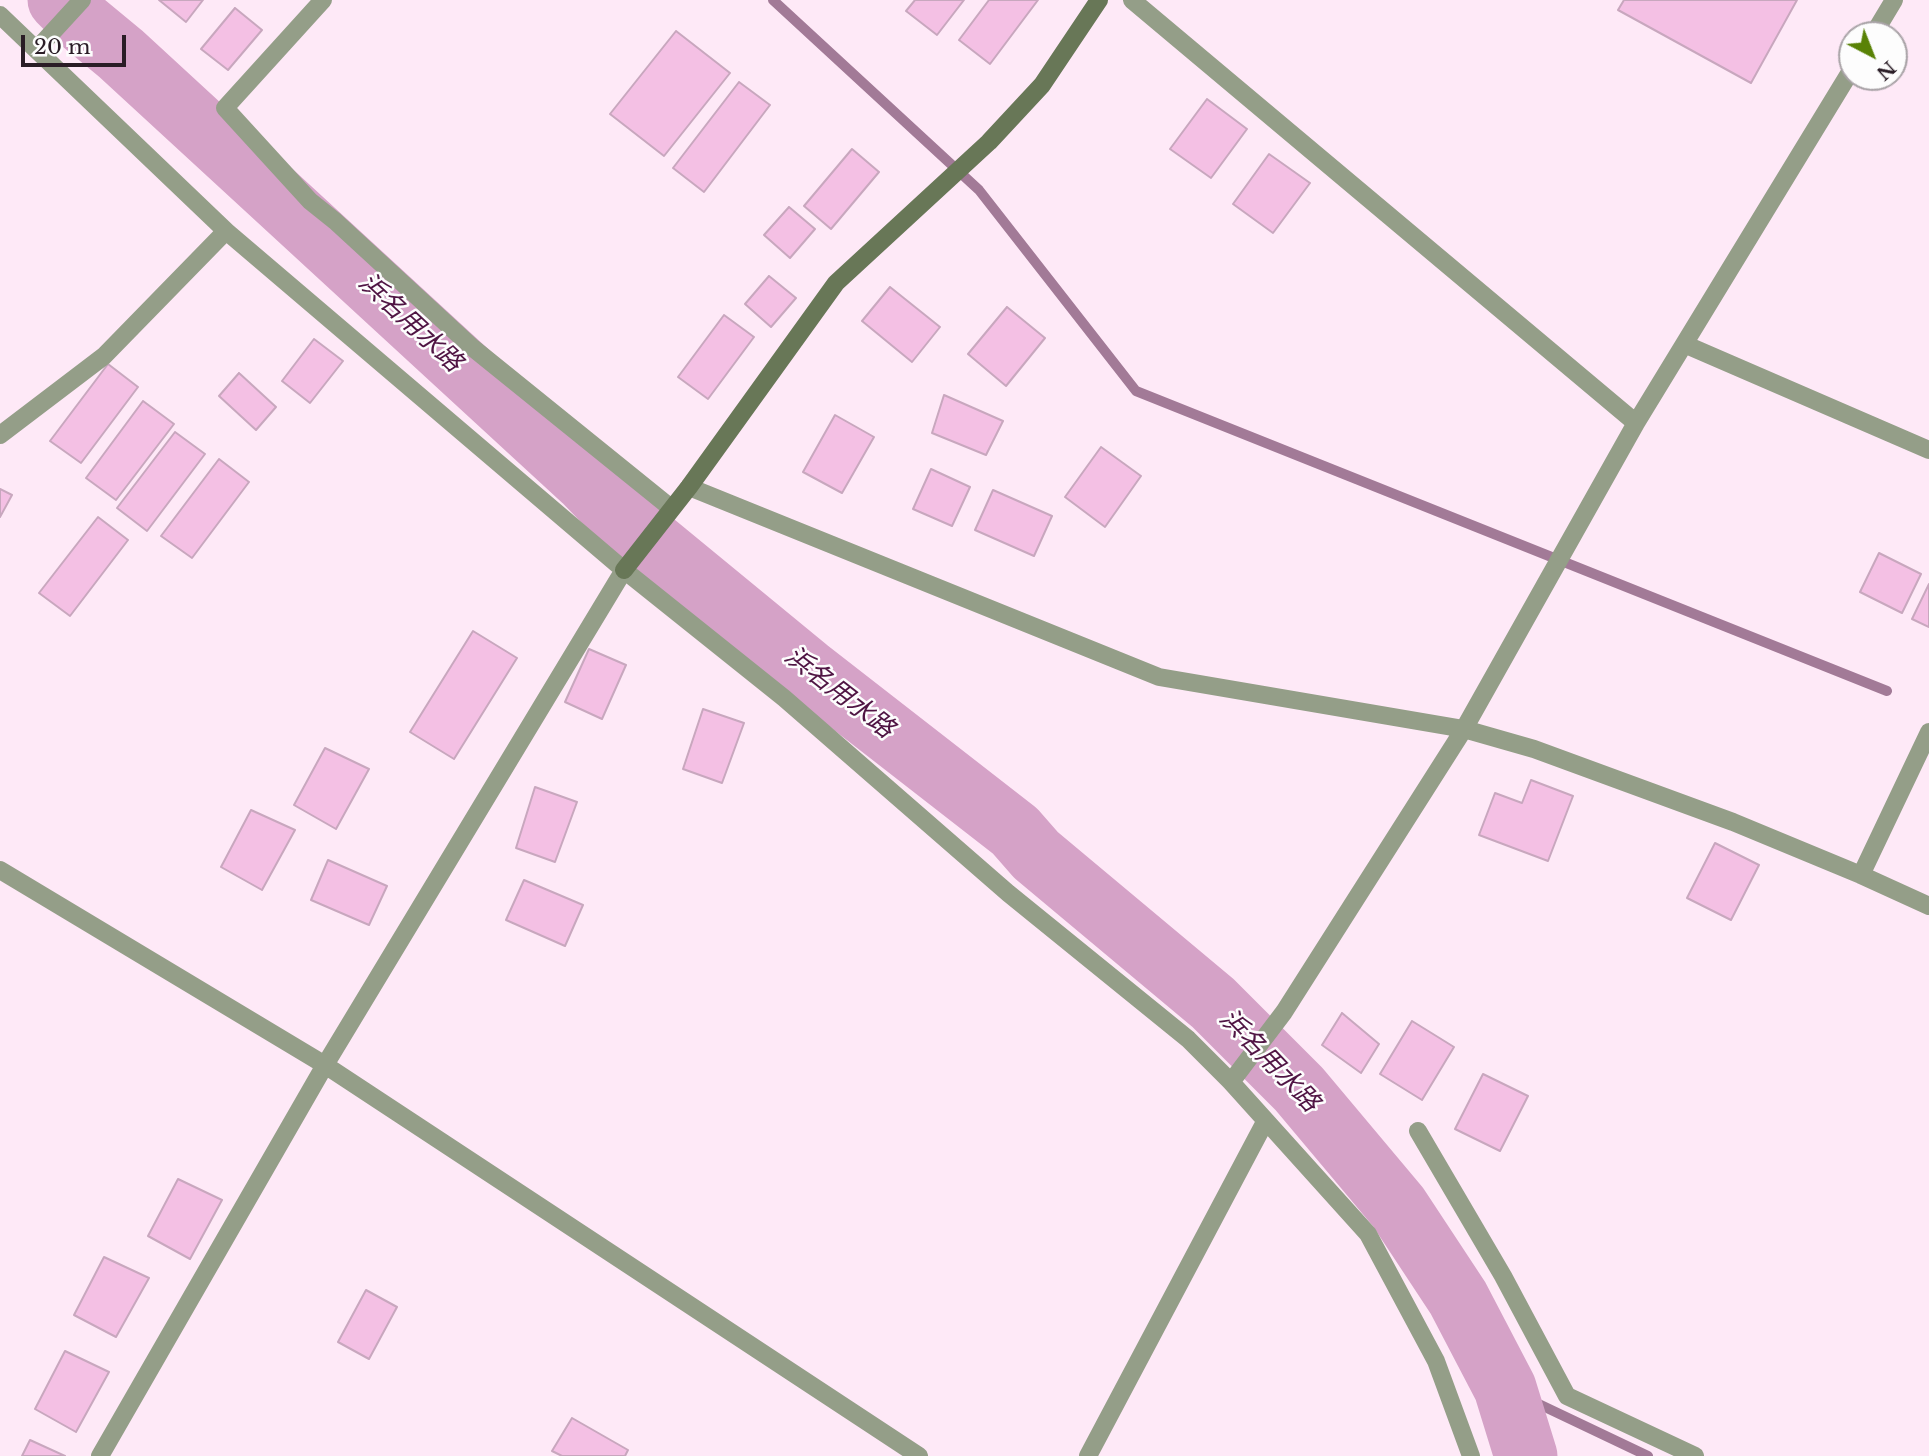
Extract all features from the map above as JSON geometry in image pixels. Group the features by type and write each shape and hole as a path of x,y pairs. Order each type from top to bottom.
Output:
{"street":[{"path":"37,49 82,0"},
{"path":"323,0 225,108 310,201 473,348 667,512"},
{"path":"100,1456 324,1065 624,570 689,487 836,284 975,155 1042,85 1099,0"},
{"path":"1132,0 1636,423"},
{"path":"1881,21 1894,0"},
{"path":"0,15 226,231 624,570 785,698 1008,893 1188,1039 1231,1082 1367,1234 1436,1361 1471,1456"},
{"path":"1231,1082 1284,1012 1464,729 1636,423 1839,91"},
{"path":"0,435 104,356 226,231"},
{"path":"1684,344 1929,450"},
{"path":"689,487 1159,677 1464,729 1534,749 1708,813 1861,875 1929,906"},
{"path":"1861,875 1929,732"},
{"path":"0,870 324,1065 919,1456"},
{"path":"1088,1456 1265,1122"},
{"path":"1418,1131 1503,1276 1567,1396 1695,1456"}],"building":[{"path":"159,0 203,0 186,22"},
{"path":"915,0 964,0 937,35 906,11"},
{"path":"989,0 1038,0 990,64 959,40"},
{"path":"1624,0 1797,0 1751,83 1618,10"},
{"path":"235,8 262,30 228,70 201,49"},
{"path":"676,31 730,73 664,156 610,114"},
{"path":"739,82 770,105 704,192 673,168"},
{"path":"1207,99 1247,129 1211,178 1170,149"},
{"path":"852,149 879,172 831,229 804,206"},
{"path":"1269,154 1310,183 1273,233 1233,204"},
{"path":"789,207 815,229 790,258 764,235"},
{"path":"769,276 796,298 771,327 745,304"},
{"path":"890,287 940,327 912,362 862,321"},
{"path":"1007,307 1045,338 1006,386 968,354"},
{"path":"724,315 754,337 708,399 678,377"},
{"path":"314,339 343,361 310,403 282,381"},
{"path":"108,364 138,387 81,463 50,441"},
{"path":"239,373 276,407 256,430 219,396"},
{"path":"944,395 1003,421 986,455 932,433"},
{"path":"143,401 174,424 116,500 86,478"},
{"path":"835,415 874,437 842,493 803,472"},
{"path":"175,432 205,454 147,531 117,508"},
{"path":"1101,447 1141,476 1105,527 1065,497"},
{"path":"219,459 249,482 192,558 161,536"},
{"path":"931,469 970,487 952,526 913,509"},
{"path":"0,489 12,495 0,517"},
{"path":"993,490 1052,516 1034,556 975,530"},
{"path":"98,517 128,540 70,616 39,593"},
{"path":"1879,553 1921,574 1902,613 1860,592"},
{"path":"1929,584 1929,627 1912,619"},
{"path":"473,631 517,658 454,759 410,732"},
{"path":"589,649 626,665 602,719 565,702"},
{"path":"703,709 744,723 722,783 683,769"},
{"path":"325,748 369,769 336,829 294,805"},
{"path":"1531,780 1573,796 1548,861 1479,835 1495,793 1522,803"},
{"path":"535,787 577,802 555,862 516,848"},
{"path":"251,810 295,830 262,890 221,867"},
{"path":"1715,843 1759,865 1731,920 1687,898"},
{"path":"328,860 387,886 369,925 311,900"},
{"path":"524,880 583,905 565,946 506,920"},
{"path":"1342,1013 1379,1044 1361,1073 1322,1045"},
{"path":"1412,1021 1454,1047 1422,1100 1380,1074"},
{"path":"1483,1074 1528,1096 1500,1151 1455,1129"},
{"path":"178,1179 222,1200 190,1259 148,1236"},
{"path":"104,1257 149,1278 116,1337 74,1315"},
{"path":"366,1290 397,1307 369,1359 338,1342"},
{"path":"65,1351 109,1372 76,1432 35,1409"},
{"path":"572,1418 628,1450 625,1456 562,1456 552,1451"},
{"path":"30,1440 65,1456 22,1456"}],"waterway":[{"name":"浜名用水路","path":"59,0 584,480 611,508 808,670 1015,831 1036,855 1213,1003 1299,1089 1398,1207 1458,1298 1505,1388 1526,1456"},
{"path":"773,0 979,190 1136,391 1887,691"},
{"path":"1505,1388 1648,1456"}]}
